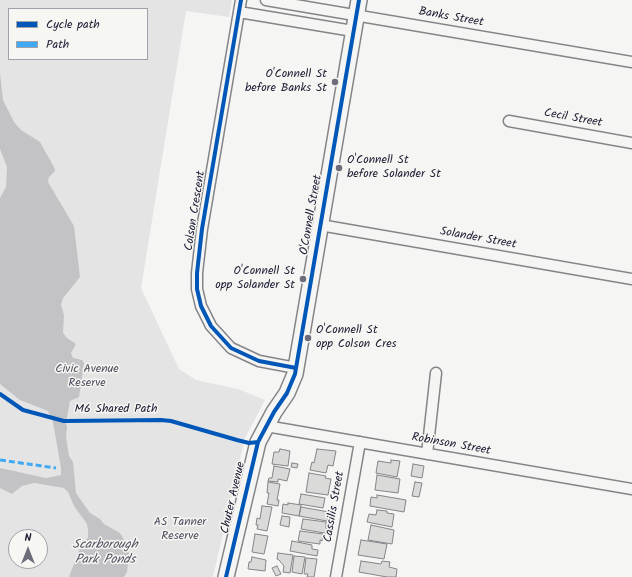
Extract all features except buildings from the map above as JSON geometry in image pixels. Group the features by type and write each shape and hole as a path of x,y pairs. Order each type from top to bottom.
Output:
{"main road":[{"name":"O'Connell Street","path":"266,426 287,393 293,381 296,368 359,0"},
{"name":"Chuter Avenue","path":"226,577 258,442 266,426"}],"street":[{"name":"Colson Crescent","path":"241,0 202,229 197,273 197,289 201,306 211,326 231,348 259,361 296,368"},
{"name":"Banks Street","path":"266,0 632,62"},
{"path":"239,12 353,31"},
{"name":"Cecil Street","path":"509,121 632,143"},
{"name":"Solander Street","path":"320,224 632,279"},
{"path":"428,454 436,373"},
{"name":"Robinson Street","path":"266,426 632,489"},
{"name":"Cassilis Street","path":"336,577 360,442"}],"green space":[{"name":"Civic Avenue Reserve","path":"0,0 232,0 229,17 186,11 141,288 179,369 196,380 238,389 265,400 245,438 213,577 0,577"}],"water":[{"name":"Scarborough Park Ponds","path":"0,73 3,100 14,122 21,130 40,142 55,171 49,177 48,182 74,226 80,277 63,298 61,305 64,315 63,333 67,338 76,344 71,353 73,358 82,360 84,363 79,397 70,401 66,423 66,437 69,456 73,462 76,493 90,513 100,519 104,524 120,533 128,546 129,557 127,572 124,577 69,577 82,543 88,538 88,530 87,524 74,506 68,492 64,488 34,483 22,486 12,494 0,488 0,468 46,478 61,475 61,468 53,422 48,411 20,400 0,384 0,198 6,187 7,167 0,149"}],"marked path":[{"path":"0,460 56,468"}],"cycle path":[{"path":"241,0 202,229 197,273 197,289 201,306 211,326 231,348 259,361 296,368"},
{"path":"226,577 258,442 274,412 287,393 295,374 359,0"},
{"name":"M6 Shared Path","path":"0,394 23,410 64,421 171,421 249,443 258,442"}],"place":[{"name":"O'Connell St before Banks St","path":"335,82"},
{"name":"O'Connell St before Solander St","path":"339,168"},
{"name":"O'Connell St opp Solander St","path":"303,279"},
{"name":"O'Connell St opp Colson Cres","path":"308,338"}],"park label":[{"name":"AS Tanner Reserve","path":"180,530"}]}
